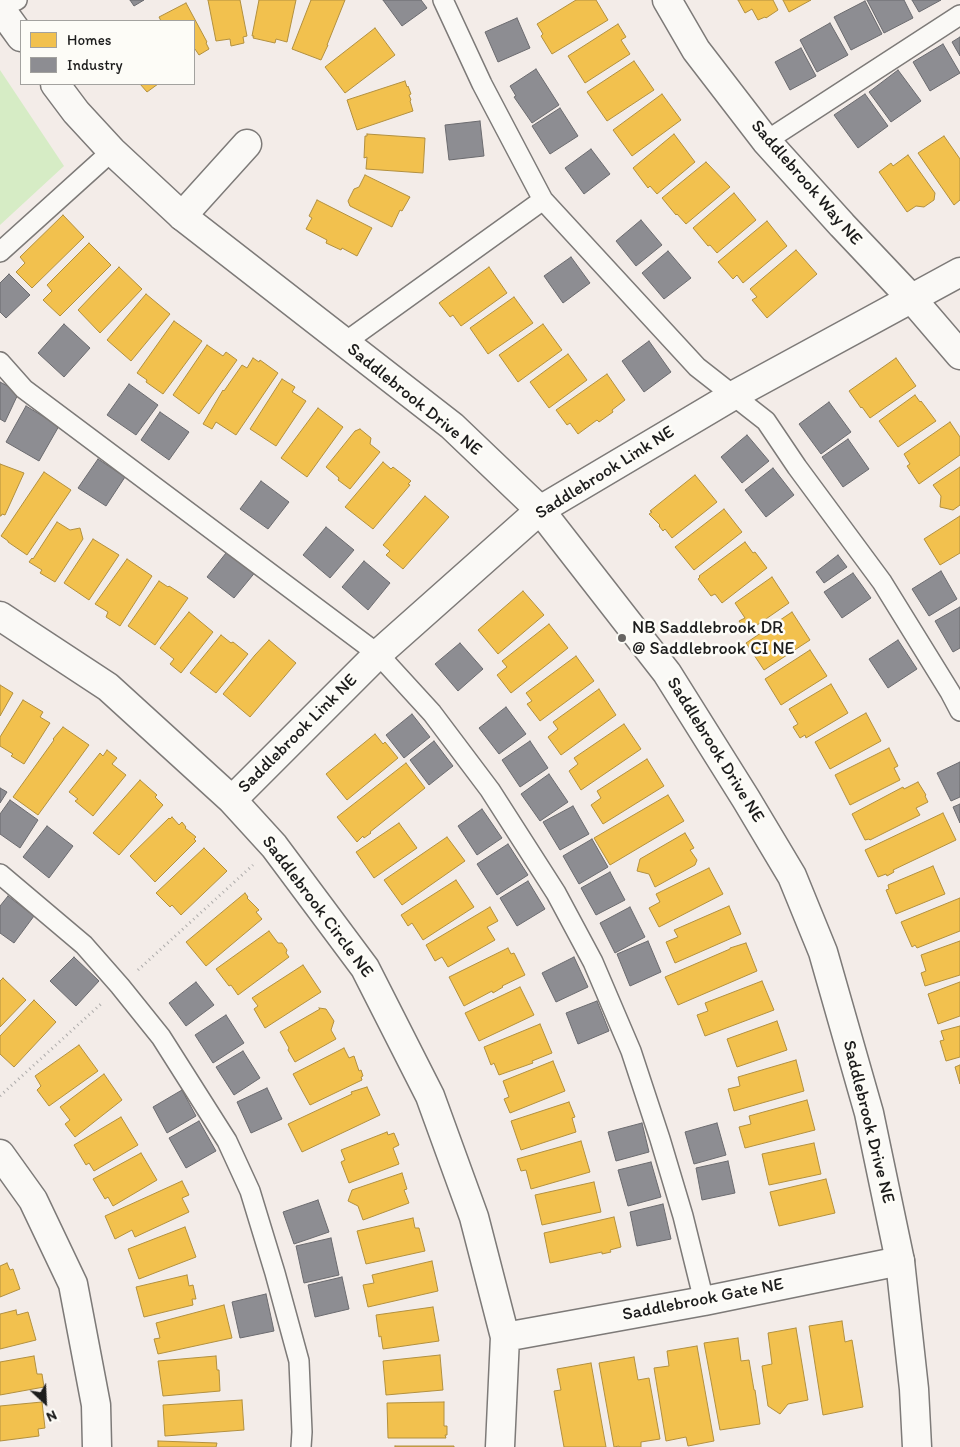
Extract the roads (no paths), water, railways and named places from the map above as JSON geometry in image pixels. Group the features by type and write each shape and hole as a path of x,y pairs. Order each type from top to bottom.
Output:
{"street":[{"name":"Saddlebrook Way NE","path":"667,0 696,50 766,140 960,354"},
{"path":"0,8 20,36"},
{"name":"Saddlebrook Drive NE","path":"57,85 76,112 112,151 182,216 452,426 540,510 667,673 792,876 823,952 867,1103 900,1261 914,1389 917,1447"},
{"path":"182,216 248,144"},
{"name":"Saddlebrook Link NE","path":"232,800 378,654 540,510 734,395 960,272"},
{"name":"Saddlebrook Circle NE","path":"0,616 108,687 232,800 274,846 366,968 430,1096 474,1217 505,1337 500,1447"},
{"path":"0,1154 33,1200 73,1284 96,1405 97,1447"},
{"name":"Saddlebrook Gate NE","path":"505,1337 704,1301 900,1261"}],"lane":[{"path":"0,8 17,0"},
{"path":"443,0 482,84 543,200 697,367 766,421 797,467 882,582 960,711"},
{"path":"766,140 960,15"},
{"path":"0,252 112,151"},
{"path":"344,343 543,200"},
{"path":"0,362 24,389 378,654 432,713 490,790 556,893 593,962 630,1050 660,1139 683,1216 704,1301"},
{"path":"0,874 84,945 120,986 161,1037 226,1141 250,1191 299,1361 301,1447"}],"place":[{"name":"NB Saddlebrook DR @ Saddlebrook CI NE","path":"622,638"}]}
